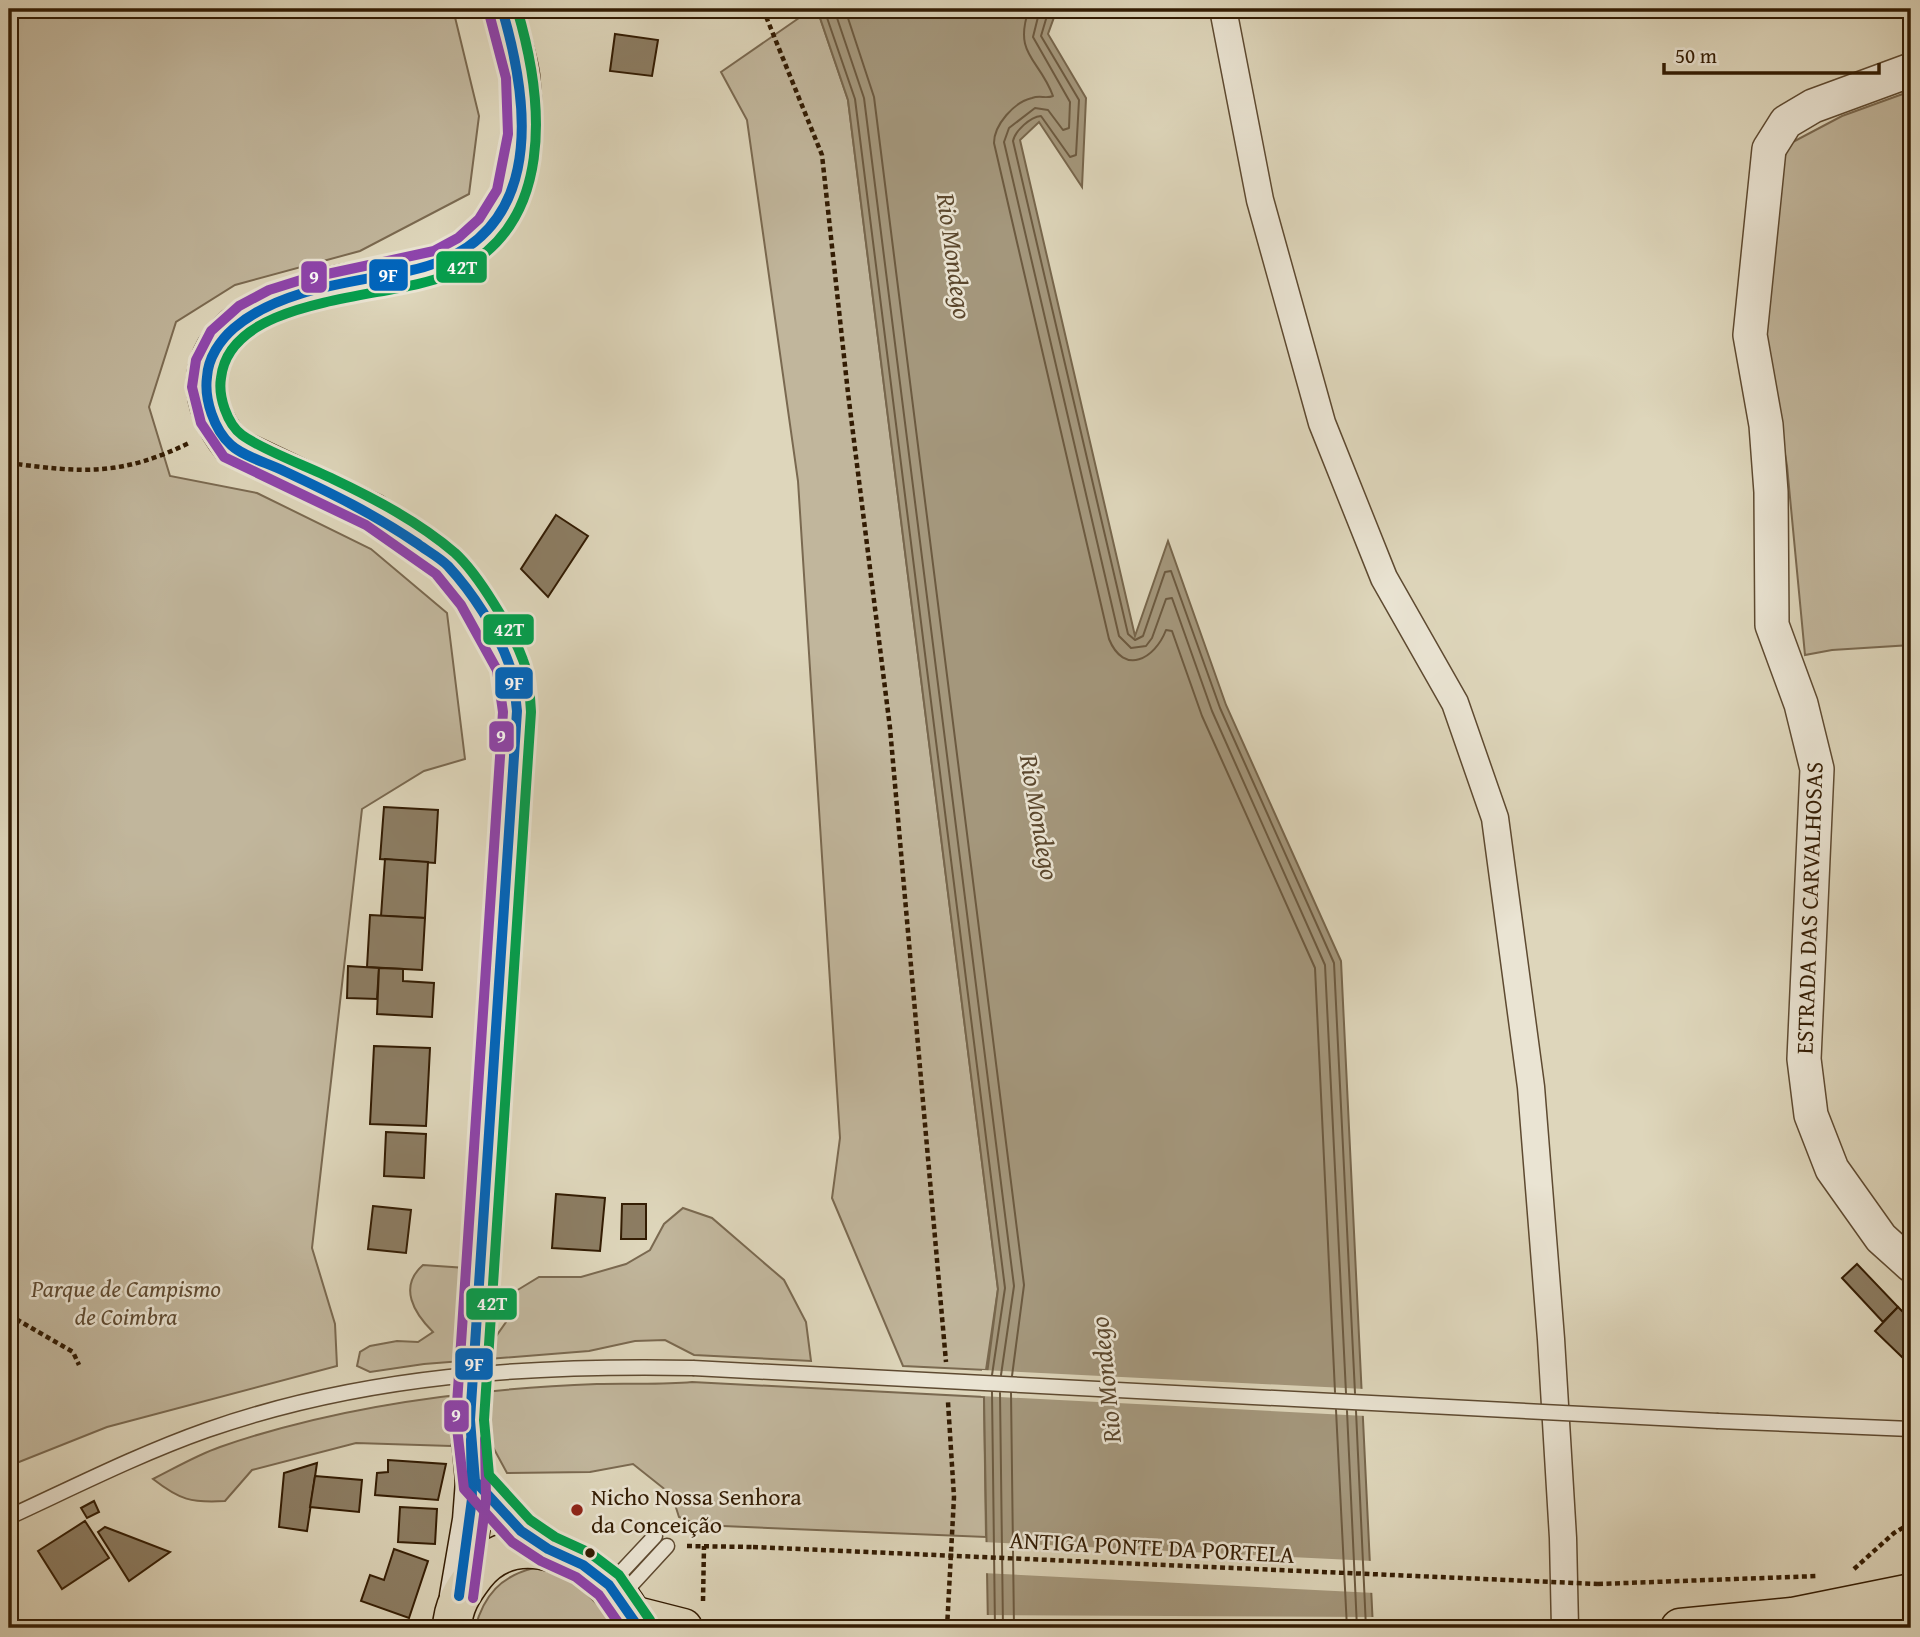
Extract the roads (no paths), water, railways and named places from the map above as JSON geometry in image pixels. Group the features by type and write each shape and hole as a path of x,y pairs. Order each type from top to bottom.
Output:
{"main road":[{"path":"475,1343 517,710 510,665 472,597 446,564 373,513 233,446 218,428 209,408 204,381 214,349 232,328 257,310 320,290 440,263 468,247 491,227 510,194 520,160 520,75 502,9"},
{"path":"455,1612 472,1520 475,1481 470,1425"},
{"path":"475,1481 521,1531 548,1549 583,1565 625,1606 693,1620"},
{"path":"455,1612 482,1566 499,1554 515,1548 548,1549"},
{"path":"1680,1628 1791,1617 1911,1593"},
{"path":"1883,1628 1911,1623"}],"street":[{"path":"1223,9 1260,200 1322,423 1384,578 1455,703 1494,818 1532,1100 1551,1339 1563,1538 1565,1628"},
{"name":"ESTRADA DAS CARVALHOSAS","path":"1911,70 1812,106 1786,122 1769,149 1750,335 1766,425 1771,492 1772,625 1801,704 1817,769 1804,1059 1811,1115 1832,1169 1881,1238 1911,1265"}],"lane":[{"path":"9,1517 177,1441 245,1418 355,1389 466,1375 576,1369 693,1368 1911,1429"},
{"path":"625,1606 655,1536"},
{"path":"625,1606 667,1546"}],"water":[{"name":"Rio Mondego","path":"817,9 1057,9 1048,34 1086,98 1082,187 1039,122 1020,140 1135,636 1168,541 1226,705 1341,961 1373,1628 988,1628 984,1397 998,1289 848,100"}],"tunnel":[{"path":"470,1425 475,1343"}],"place":[{"name":"Nicho Nossa Senhora da Conceição","path":"577,1510"}],"park label":[{"name":"Parque de Campismo de Coimbra","path":"126,1302"}]}
